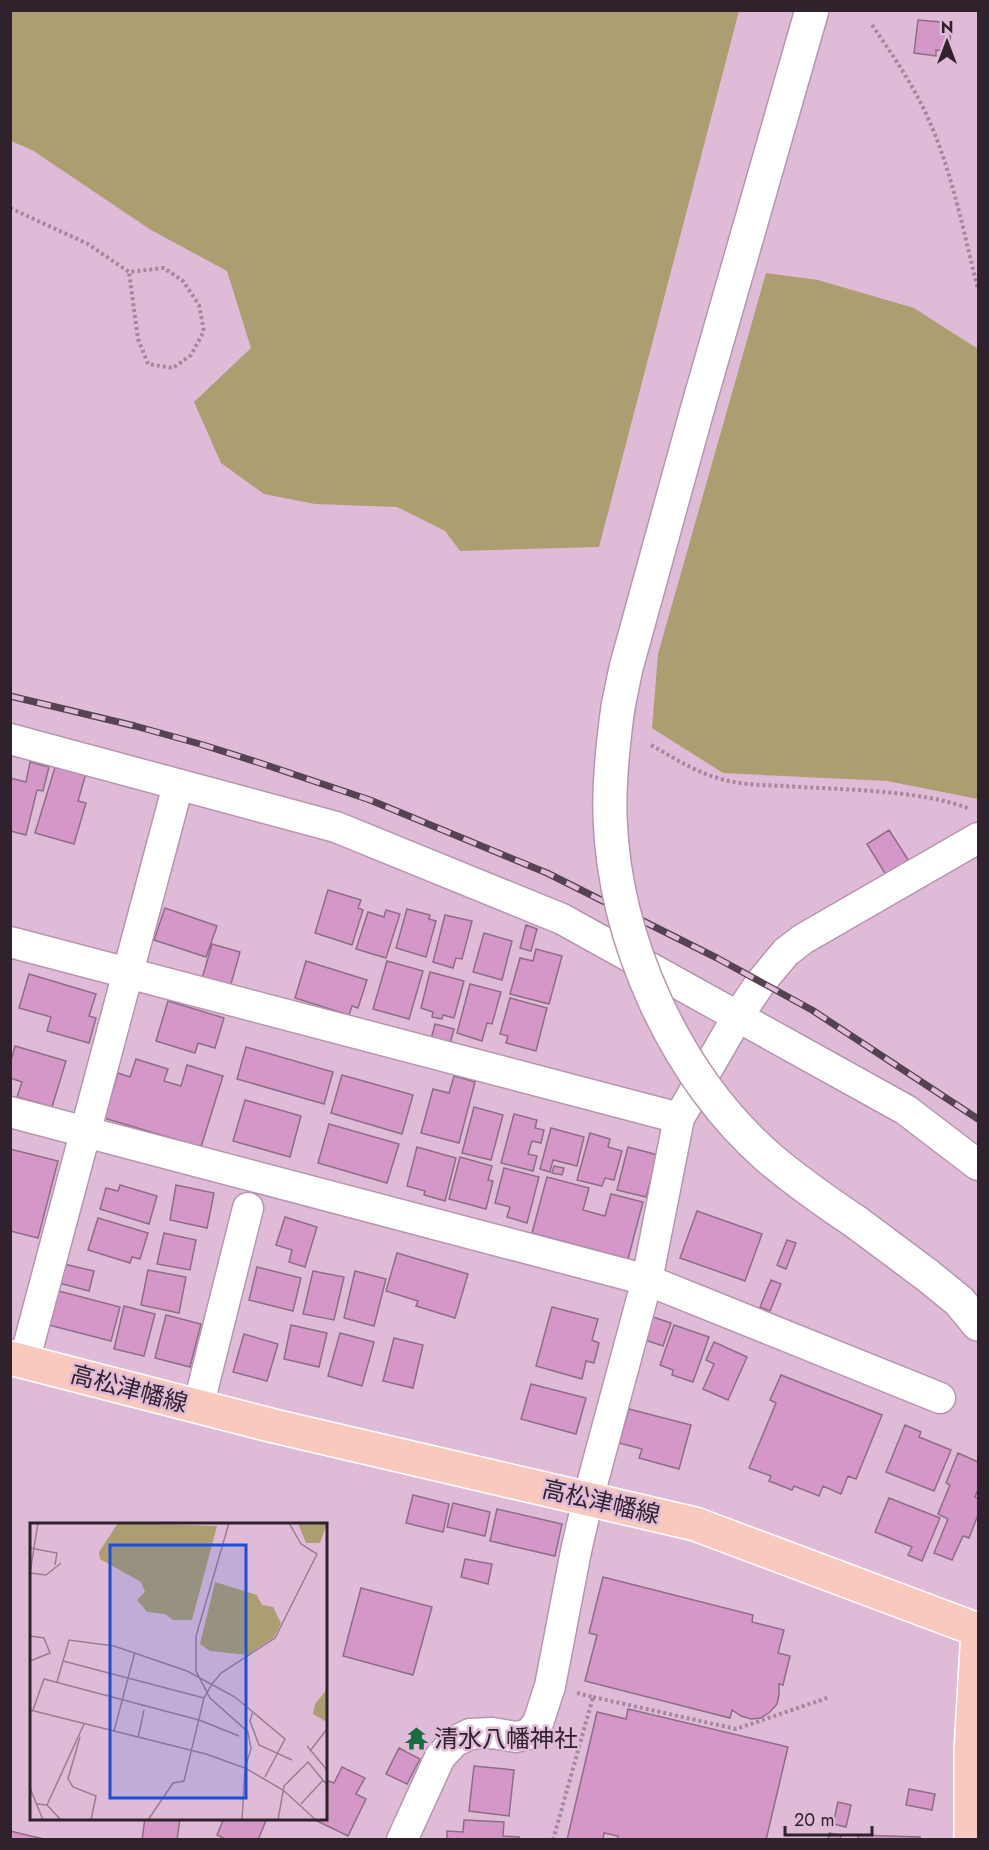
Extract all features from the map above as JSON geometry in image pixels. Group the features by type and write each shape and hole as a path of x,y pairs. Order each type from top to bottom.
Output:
{"main road":[{"name":"高松津幡線","path":"17,1360 274,1426 695,1524 978,1630 971,1751 971,1839"}],"street":[{"path":"812,10 626,668 611,762 610,817 615,872 627,925 644,977 668,1027 696,1074 730,1118 768,1157 943,1288 959,1301 978,1324"},
{"path":"10,739 336,827 562,919 906,1110 978,1165"},
{"path":"17,1360 85,1131 178,784"},
{"path":"402,1839 440,1756 454,1742 470,1734 492,1733 516,1737 529,1734 538,1723 550,1686 588,1498 647,1280 679,1118 738,1016 772,967 786,952 803,939 978,838"},
{"path":"10,942 679,1118"},
{"path":"10,1112 647,1280 940,1398"},
{"path":"198,1407 248,1208"}],"path":[{"path":"872,25 906,76 931,127 943,158 978,289"},
{"path":"10,208 88,244 129,272 164,267 183,281 199,304 204,331 191,355 173,368 148,364 138,339 129,272"},
{"path":"651,745 698,772 723,780 915,797 964,807 978,813"},
{"path":"550,1686 736,1729 830,1697"},
{"path":"553,1839 593,1697"}],"shaded area":[{"path":"10,11 739,11 599,547 460,551 445,531 397,507 315,504 264,494 221,463 194,402 251,348 227,271 151,230 32,150 11,141"},
{"path":"766,273 818,280 914,308 978,349 978,799 887,781 723,773 652,728 658,654"}],"building":[{"path":"918,20 952,23 949,51 936,50 936,56 914,53"},
{"path":"30,762 49,767 43,791 37,790 26,835 10,831 10,778 26,782"},
{"path":"56,764 86,773 78,801 86,803 74,844 35,833"},
{"path":"889,830 909,861 886,875 867,844"},
{"path":"328,890 361,900 358,908 363,910 352,945 315,933"},
{"path":"165,908 217,926 206,957 154,940"},
{"path":"407,909 430,915 429,919 436,921 426,957 396,948"},
{"path":"386,910 400,914 386,958 356,949 368,912 384,917"},
{"path":"445,915 472,921 462,959 456,958 453,968 433,962"},
{"path":"526,925 537,929 531,951 520,948"},
{"path":"484,933 512,941 502,980 473,972"},
{"path":"212,944 240,952 229,991 201,982"},
{"path":"536,949 562,956 549,1004 510,994 520,958 533,961"},
{"path":"306,961 367,980 358,1008 352,1006 349,1015 295,998"},
{"path":"387,961 423,971 409,1019 373,1009"},
{"path":"430,972 464,981 454,1018 443,1015 442,1019 432,1017 433,1012 421,1008"},
{"path":"29,974 96,994 89,1016 96,1018 89,1043 47,1031 51,1017 19,1008"},
{"path":"470,984 501,992 492,1024 487,1023 482,1041 457,1033"},
{"path":"510,998 547,1008 536,1051 506,1043 508,1036 500,1034"},
{"path":"168,1001 224,1018 215,1048 198,1043 195,1053 156,1041"},
{"path":"435,1024 454,1029 449,1048 430,1043"},
{"path":"15,1046 66,1061 52,1107 17,1097 22,1082 10,1078 10,1064"},
{"path":"246,1047 333,1072 324,1104 237,1079"},
{"path":"136,1059 168,1069 164,1081 181,1086 187,1065 223,1076 201,1147 104,1118 118,1073 130,1077"},
{"path":"342,1075 413,1095 402,1134 331,1113"},
{"path":"454,1076 475,1082 459,1143 421,1133 433,1089 449,1093"},
{"path":"245,1100 301,1116 290,1157 233,1141"},
{"path":"474,1107 503,1115 491,1160 462,1153"},
{"path":"514,1114 537,1120 535,1128 544,1130 541,1143 532,1141 528,1154 537,1156 533,1171 501,1163"},
{"path":"329,1124 399,1144 387,1183 318,1163"},
{"path":"551,1128 584,1137 577,1166 553,1160 550,1172 540,1169"},
{"path":"590,1133 610,1139 608,1147 622,1151 614,1180 605,1178 602,1186 577,1180"},
{"path":"417,1147 456,1158 445,1201 424,1195 425,1191 407,1186"},
{"path":"628,1147 658,1155 646,1197 617,1190"},
{"path":"10,1149 58,1161 38,1238 10,1231"},
{"path":"460,1157 492,1166 488,1180 493,1181 486,1209 449,1199"},
{"path":"554,1166 564,1168 562,1175 552,1173"},
{"path":"504,1168 539,1177 527,1223 507,1217 510,1207 495,1203"},
{"path":"547,1177 589,1188 583,1210 605,1216 611,1194 643,1202 628,1259 532,1233"},
{"path":"120,1185 157,1196 149,1224 100,1209 106,1188 118,1191"},
{"path":"176,1185 214,1193 207,1228 170,1220"},
{"path":"697,1211 762,1234 745,1281 680,1258"},
{"path":"285,1217 317,1227 305,1267 289,1262 292,1250 276,1245"},
{"path":"98,1218 148,1233 140,1259 132,1257 130,1263 88,1250"},
{"path":"164,1233 196,1240 190,1270 157,1264"},
{"path":"787,1240 796,1243 786,1269 777,1265"},
{"path":"397,1253 468,1274 455,1318 416,1306 418,1301 386,1291"},
{"path":"64,1264 94,1271 89,1291 59,1283"},
{"path":"257,1267 301,1278 293,1311 249,1300"},
{"path":"148,1270 186,1277 179,1313 141,1305"},
{"path":"313,1271 344,1277 334,1320 303,1314"},
{"path":"355,1271 386,1279 374,1326 344,1318"},
{"path":"771,1280 781,1284 770,1311 760,1307"},
{"path":"51,1289 120,1307 111,1341 41,1323"},
{"path":"124,1306 155,1314 144,1356 114,1349"},
{"path":"552,1307 598,1319 592,1340 599,1343 594,1363 586,1361 582,1379 536,1366"},
{"path":"166,1315 201,1324 190,1367 155,1358"},
{"path":"650,1316 671,1323 663,1346 642,1339"},
{"path":"291,1325 327,1333 319,1367 284,1359"},
{"path":"674,1325 709,1337 693,1382 672,1375 673,1370 660,1365"},
{"path":"340,1333 374,1342 362,1386 328,1376"},
{"path":"244,1334 278,1344 267,1381 233,1372"},
{"path":"394,1338 423,1345 413,1388 383,1381"},
{"path":"714,1342 747,1357 728,1400 703,1389 714,1364 706,1360"},
{"path":"781,1375 882,1415 856,1479 848,1476 841,1494 823,1486 819,1496 794,1486 792,1490 769,1481 771,1476 749,1468 776,1403 770,1400"},
{"path":"531,1384 586,1398 576,1434 521,1419"},
{"path":"629,1409 691,1425 679,1469 639,1458 642,1449 619,1443"},
{"path":"905,1425 921,1432 919,1437 951,1450 934,1491 886,1472"},
{"path":"958,1453 978,1462 978,1489 975,1497 978,1498 978,1515 969,1538 963,1536 952,1560 934,1553 948,1519 938,1514 950,1485 946,1483"},
{"path":"413,1495 449,1504 443,1532 406,1523"},
{"path":"889,1498 940,1518 922,1561 908,1555 912,1547 875,1532"},
{"path":"453,1503 490,1512 485,1536 447,1527"},
{"path":"497,1509 562,1524 555,1556 490,1541"},
{"path":"465,1559 492,1564 488,1584 461,1577"},
{"path":"603,1577 753,1615 752,1622 784,1630 778,1653 790,1656 783,1685 779,1684 777,1704 761,1718 751,1719 732,1710 730,1718 585,1681 597,1635 589,1633"},
{"path":"361,1588 432,1607 413,1675 343,1656"},
{"path":"628,1709 788,1747 766,1840 617,1840 618,1836 604,1833 603,1840 567,1840 597,1712 626,1719"},
{"path":"399,1748 420,1759 407,1784 386,1774"},
{"path":"474,1766 514,1770 509,1816 469,1811"},
{"path":"342,1767 365,1778 356,1794 366,1799 348,1836 315,1820 327,1820 327,1780 334,1783"},
{"path":"909,1789 935,1794 932,1810 906,1805"},
{"path":"838,1802 851,1805 846,1827 833,1824"},
{"path":"145,1820 180,1820 177,1840 142,1840"},
{"path":"223,1820 266,1820 258,1840 227,1840 217,1835"},
{"path":"464,1820 504,1822 503,1836 519,1837 519,1840 447,1840 447,1831 463,1832"},
{"path":"10,1831 48,1840 10,1840"},
{"path":"829,1833 841,1835 840,1840 828,1840"},
{"path":"858,1835 920,1837 919,1840 858,1840"}],"railway":[{"path":"10,696 135,726 260,763 370,800 547,873 717,958 812,1010 978,1119"}],"place":[{"name":"清水八幡神社","path":"416,1739"}]}
